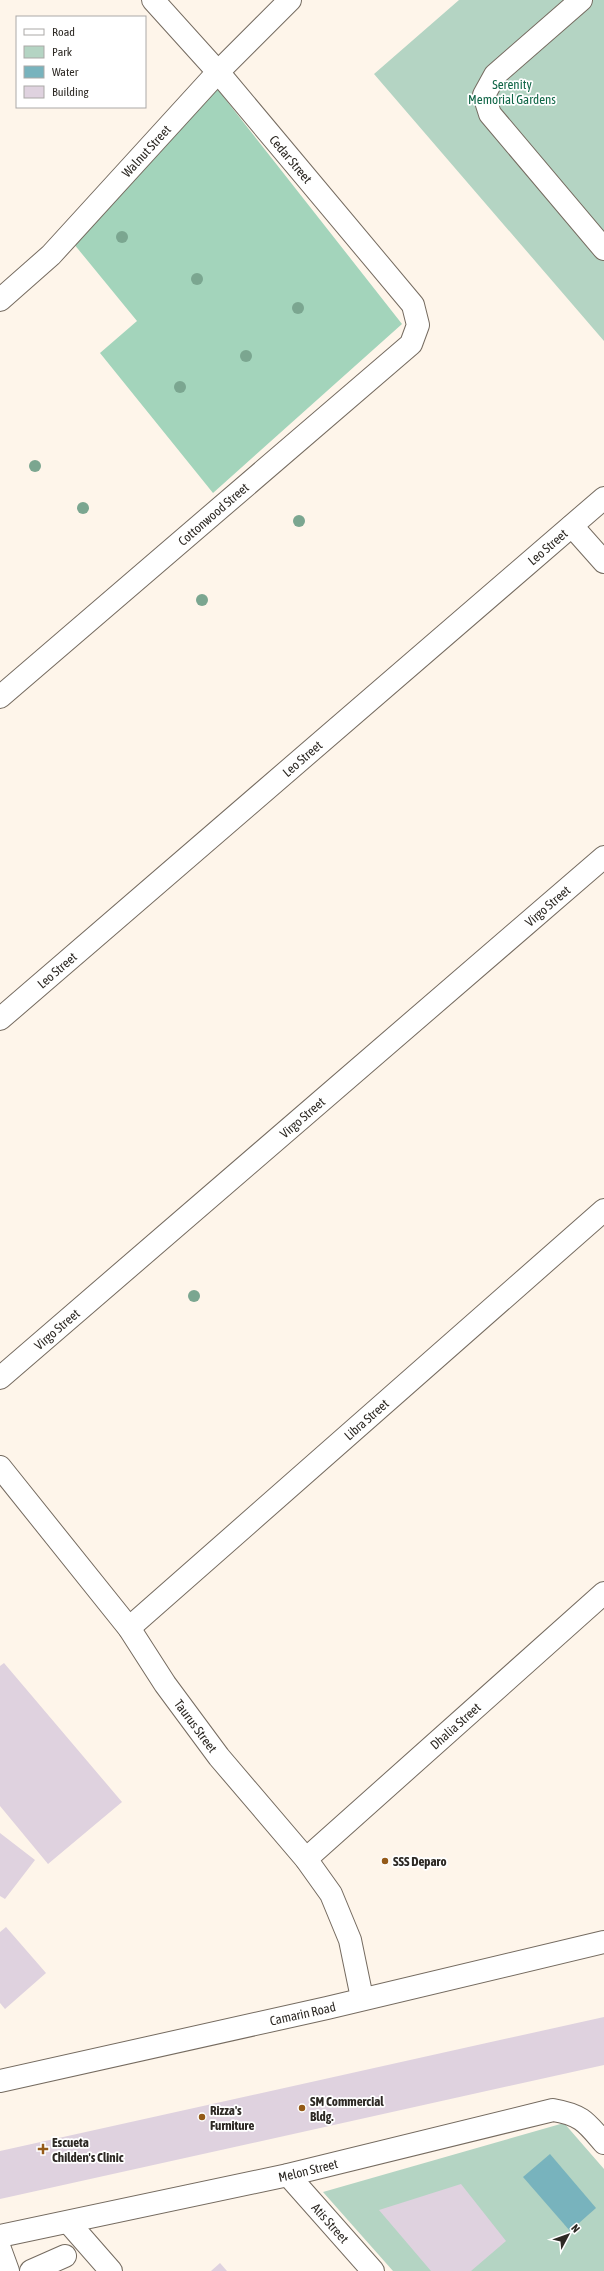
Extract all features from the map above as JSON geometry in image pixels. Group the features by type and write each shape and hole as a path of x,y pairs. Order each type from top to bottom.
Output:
{"street":[{"name":"Cedar Street","path":"153,0 218,72 413,305 418,325"},
{"name":"Walnut Street","path":"0,300 62,244 218,72 290,0"},
{"path":"581,0 495,75 484,95 490,114 604,249"},
{"name":"Cottonwood Street","path":"0,697 411,344 418,325"},
{"name":"Leo Street","path":"0,1019 604,498"},
{"path":"572,526 604,562"},
{"name":"Virgo Street","path":"0,1378 604,856"},
{"name":"Libra Street","path":"129,1628 604,1210"},
{"name":"Taurus Street","path":"0,1467 129,1628 165,1684 219,1757 306,1859 331,1894 350,1940 362,1998"},
{"name":"Dhalia Street","path":"306,1859 604,1593"},
{"name":"Camarin Road","path":"0,2081 327,2008 362,1998 604,1942"},
{"name":"Melon Street","path":"0,2236 288,2175 553,2110 568,2113 584,2120 604,2143"},
{"name":"Atis Street","path":"288,2175 372,2271"},
{"path":"69,2222 111,2271"},
{"path":"0,2249 8,2271"},
{"path":"31,2271 65,2256"}],"green space":[{"name":"Serenity Memorial Gardens","path":"459,0 604,0 604,341 374,74"},
{"path":"215,86 402,324 213,493 100,353 137,321 69,238"},
{"path":"564,2123 604,2169 604,2271 393,2271 323,2192"}],"water":[{"path":"550,2154 596,2208 570,2231 523,2177"}],"building":[{"path":"4,1663 122,1802 48,1864 0,1806 0,1666"},
{"path":"0,1833 35,1860 5,1899 0,1896"},
{"path":"6,1927 46,1973 5,2009 0,2003 0,1932"},
{"name":"SM Commercial Bldg.","path":"604,2017 604,2065 0,2199 0,2151"},
{"path":"461,2184 506,2241 471,2271 431,2271 379,2210"},
{"path":"220,2263 227,2271 211,2271"}],"place":[{"name":"SSS Deparo","path":"385,1861"},
{"name":"SM Commercial Bldg.","path":"302,2108"},
{"name":"Rizza's Furniture","path":"202,2117"},
{"name":"Escueta Childen's Clinic","path":"43,2149"}]}
